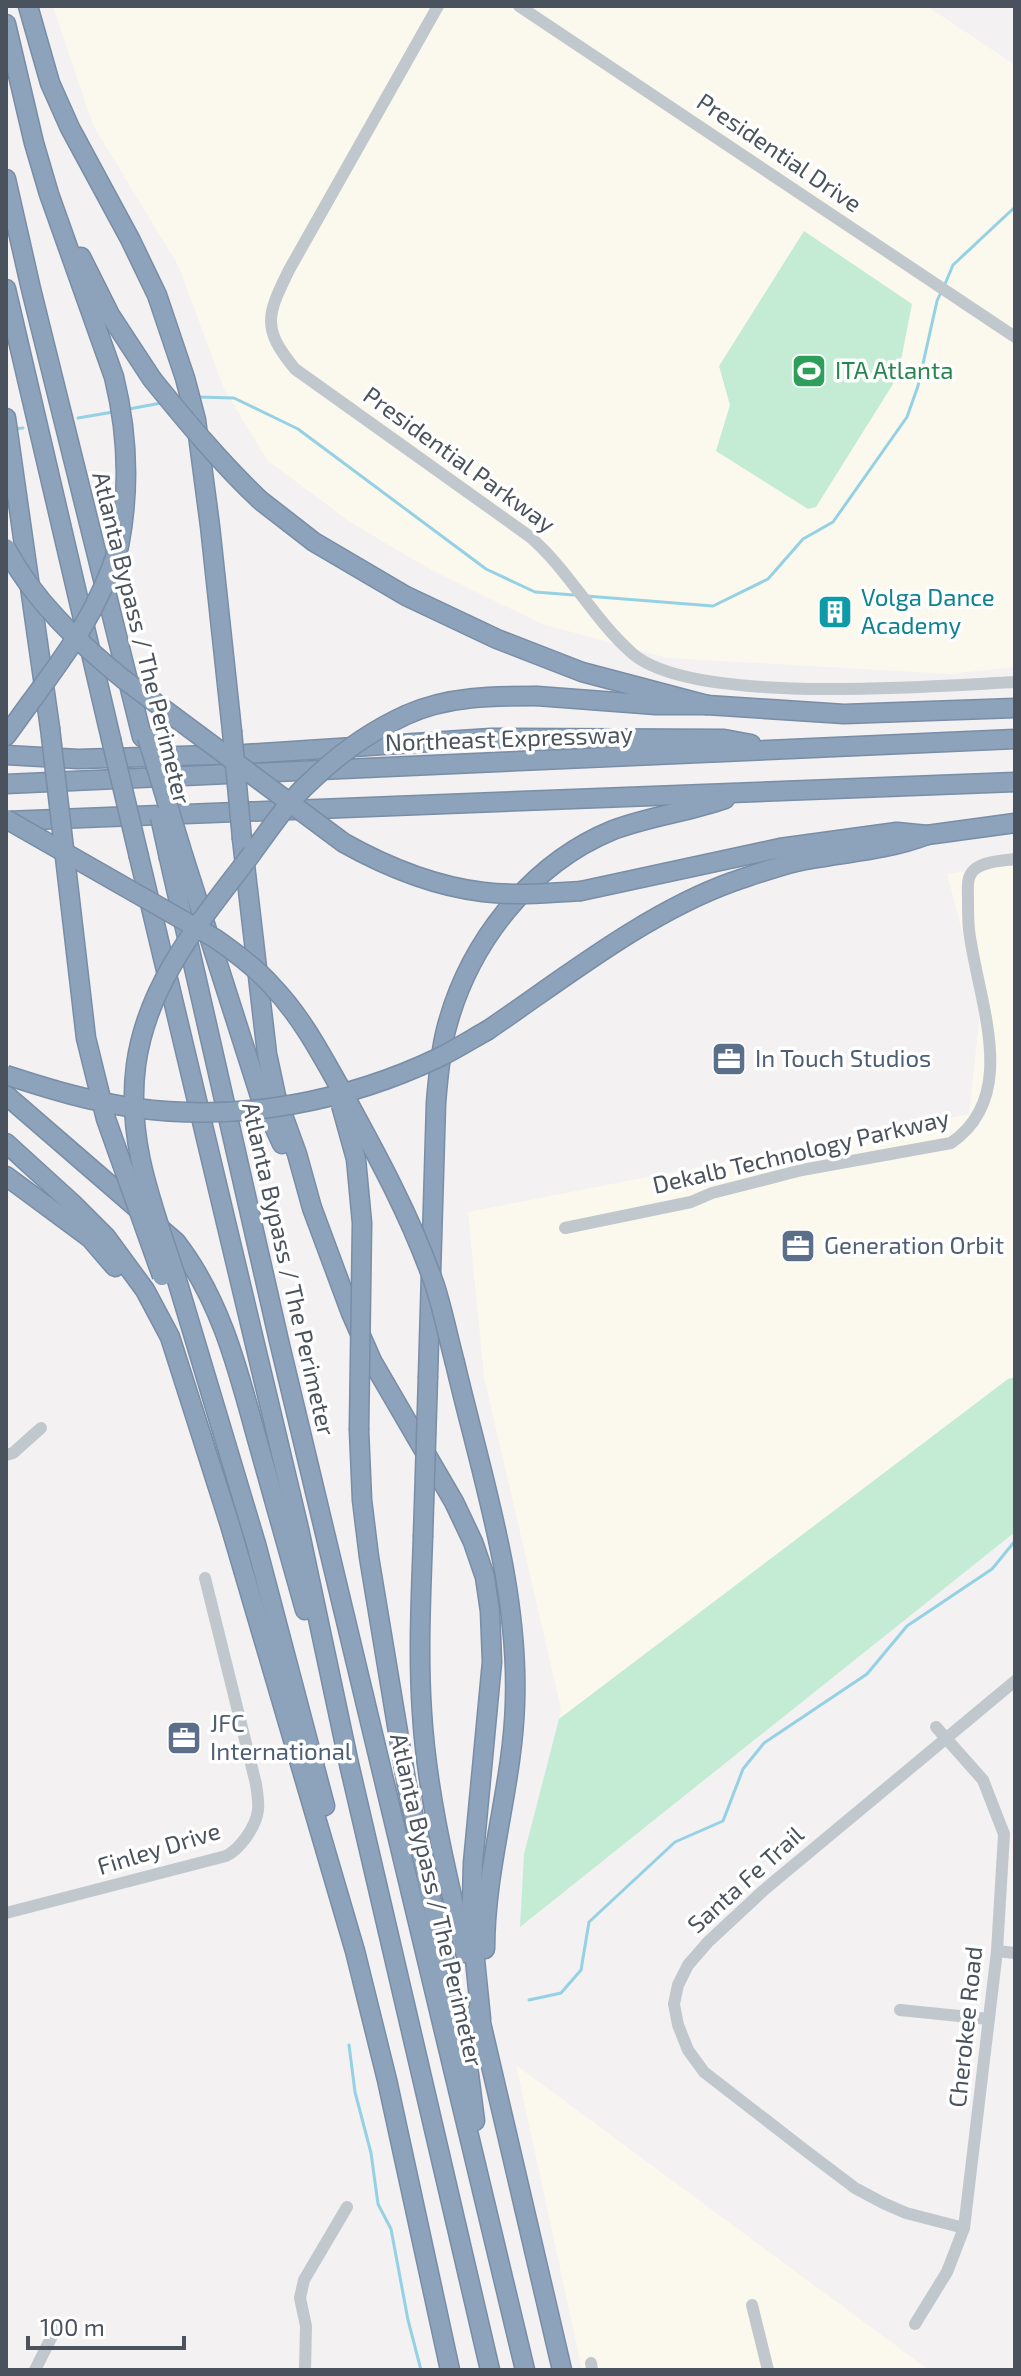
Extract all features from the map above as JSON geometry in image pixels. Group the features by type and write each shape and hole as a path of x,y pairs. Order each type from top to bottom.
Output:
{"highway":[{"path":"28,6 50,83 70,128 157,295 196,420 267,1054 276,1096 312,1208"},
{"path":"6,24 34,143 66,247 114,377 122,409 127,452 123,526 109,578 81,632 6,734"},
{"path":"34,143 84,264 110,315 152,379 191,428 260,500 314,542 406,596 497,639 582,672 707,705"},
{"name":"Atlanta Bypass / The Perimeter","path":"6,179 31,289 176,858 279,1341 525,2370"},
{"name":"Atlanta Bypass / The Perimeter","path":"6,289 299,1529 349,1764 490,2370"},
{"path":"7,424 50,728 86,1038 106,1119 169,1276"},
{"path":"6,548 40,601 88,650 134,688 344,843 377,861 427,881 483,892 538,894 581,891 780,848 897,832 927,835"},
{"path":"450,2370 320,1789 256,1544 226,1447 203,1393 141,1168 136,1142 134,1097 136,1063 143,1029 156,993 174,959 308,783 340,755 378,729 410,713 448,702 489,696 537,696 844,714 1015,708"},
{"path":"6,755 78,759 230,754 491,738 724,739 781,750"},
{"name":"Northeast Expressway","path":"6,784 1015,739"},
{"path":"6,820 1015,782"},
{"path":"562,2368 433,1808 424,1732 419,1648 439,1067 457,995 474,960 495,926 531,884 579,848 624,827 698,808 743,792"},
{"path":"6,820 192,924 241,957 272,986 292,1008 315,1044 377,1154 435,1286 505,1574 516,1666 509,1767 486,1911 485,1989 494,2075"},
{"path":"6,1075 99,1102 138,1109 205,1113 273,1109 337,1096 396,1077 442,1056 488,1030 647,923 730,883 792,863 906,843 927,835 1015,823"},
{"path":"176,858 260,1096 312,1208 351,1313 372,1361 454,1502 485,1577 492,1662 472,1899 481,2019"},
{"path":"333,1075 356,1159 362,1223 359,1430 362,1500 369,1557 407,1786 469,2074 491,2231"},
{"path":"6,1095 176,1242 210,1294 233,1355 349,1764"},
{"path":"6,1143 106,1237 145,1290 170,1337 230,1525 355,1951"},
{"path":"6,1176 90,1238 133,1288 188,1394"},
{"path":"415,2208 460,2370"}],"street":[{"name":"Presidential Parkway","path":"438,6 273,303 271,328 277,347 295,369 529,536 549,553 633,654 649,665 673,675 725,684 788,688 909,688 1015,682"},
{"name":"Presidential Drive","path":"519,6 1015,337"},
{"name":"Dekalb Technology Parkway","path":"565,1228 691,1202 712,1193 802,1170 951,1143 967,1134 980,1122 992,1101 998,1067 994,1028 969,930 968,882 976,868 1015,859"},
{"path":"6,1455 13,1453 41,1428"},
{"name":"Finley Drive","path":"6,1913 226,1856 234,1852 247,1836 258,1813 256,1784 205,1578"},
{"name":"Santa Fe Trail","path":"964,2228 906,2213 883,2203 855,2188 806,2151 704,2072 688,2050 674,2004 678,1985 688,1965 708,1942 764,1890 1015,1681"},
{"name":"Cherokee Road","path":"915,2324 947,2272 964,2228 997,1951 1004,1834 983,1780 936,1727"},
{"path":"997,1951 1015,1953"},
{"path":"900,2010 989,2019"},
{"path":"305,2370 306,2326 300,2298 304,2280 347,2207"},
{"path":"752,2305 768,2370"},
{"path":"35,2370 58,2324"}],"shaded area":[{"path":"53,6 927,6 1015,65 1015,667 950,674 667,658 542,624 431,570 350,522 267,460 224,389 179,267 93,125"},
{"path":"1015,863 1015,1377 1008,1379 559,1719 561,1709 484,1377 468,1212 969,1114 981,1003 947,874"},
{"path":"516,2065 929,2370 582,2370"}],"green space":[{"name":"ITA Atlanta","path":"804,231 912,304 898,376 816,507 808,509 716,451 730,405 719,366"},
{"path":"1015,1377 1015,1532 520,1927 524,1854 559,1719 1008,1379"}],"waterway":[{"path":"945,284 953,265 1015,207"},
{"path":"586,596 713,606 768,579 803,539 833,522 907,417 942,290"},
{"path":"197,397 234,398 298,429 486,569 535,592 574,595"},
{"path":"129,409 161,403"},
{"path":"78,418 113,412"},
{"path":"14,429 23,428"},
{"path":"529,2000 561,1993 581,1970 589,1922 675,1842 723,1821 743,1769 764,1743 867,1674 907,1626 992,1569 1015,1541"},
{"path":"349,2045 355,2092 371,2153 378,2204 391,2229 421,2370"}],"place":[{"name":"ITA Atlanta","path":"809,371"},
{"name":"Volga Dance Academy","path":"835,612"},
{"name":"In Touch Studios","path":"729,1059"},
{"name":"Generation Orbit","path":"798,1246"},
{"name":"JFC International","path":"184,1738"}]}
